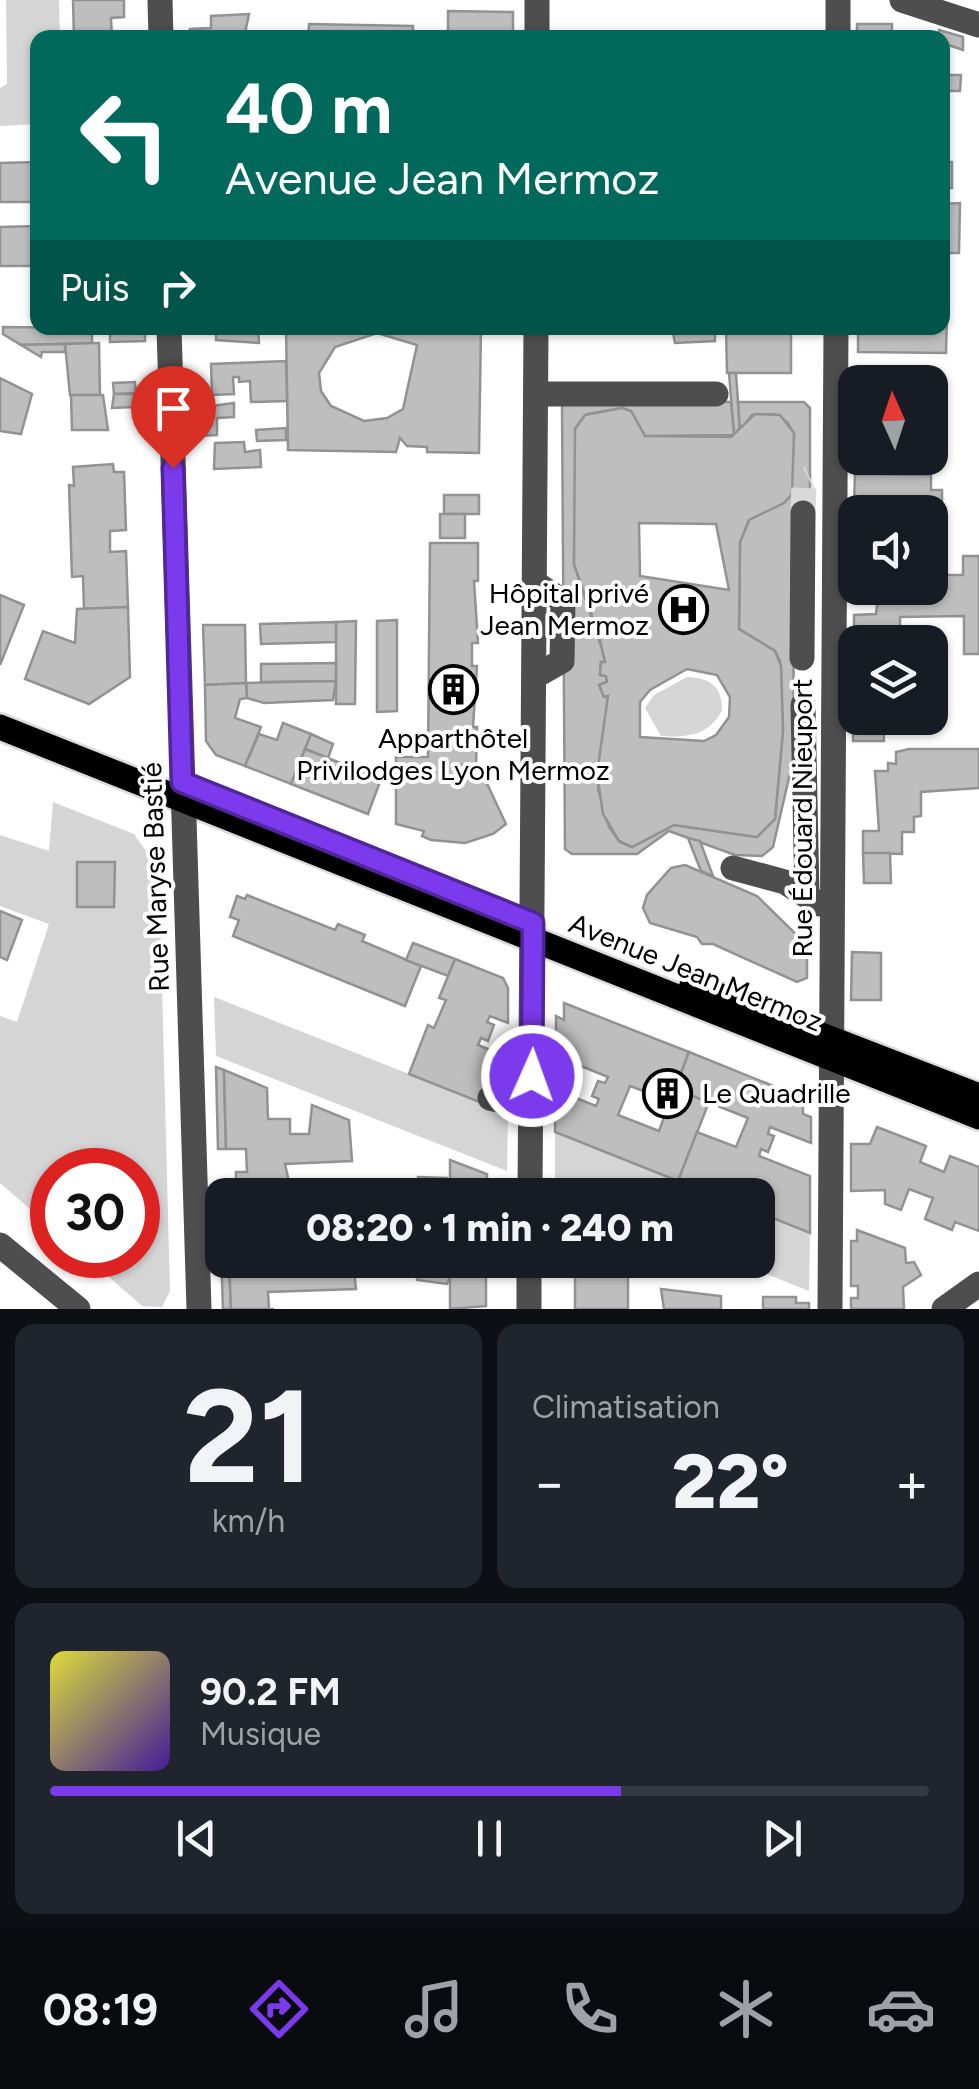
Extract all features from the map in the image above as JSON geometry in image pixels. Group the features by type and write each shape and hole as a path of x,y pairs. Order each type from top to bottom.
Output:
{"main road":[{"name":"Avenue Jean Mermoz","path":"0,710 182,791 831,1049 979,1117"},
{"name":"Avenue Jean Mermoz","path":"0,727 182,791"},
{"name":"Avenue Jean Mermoz","path":"831,1049 979,1096"}],"street":[{"path":"160,0 161,30"},
{"path":"537,0 537,30"},
{"path":"838,0 838,30"},
{"path":"902,0 979,25"},
{"name":"Rue Maryse Bastié","path":"169,335 198,1308"},
{"path":"530,1178 536,335"},
{"name":"Rue Édouard Nieuport","path":"830,1309 836,335"},
{"path":"536,394 716,394"},
{"path":"810,478 835,466"},
{"path":"802,658 803,513"},
{"path":"803,705 807,896"},
{"path":"733,868 785,882 832,912"},
{"path":"490,1098 531,1108"},
{"path":"0,1245 78,1309"},
{"path":"529,1309 530,1278"},
{"path":"944,1309 979,1284"}],"shaded area":[{"path":"6,0 59,0 60,30 30,30 30,124 0,126 0,88 7,84"},
{"path":"687,677 713,685 720,695 722,710 711,725 697,733 661,736 645,708 654,695"},
{"path":"53,802 134,834 159,870 170,1291 162,1307 142,1306 110,1278 160,1278 160,1148 30,1148 30,1209 0,1183 0,1016 17,1022 49,924 0,906 0,835 49,851"},
{"path":"214,997 508,1113 507,1171 216,1056"},
{"path":"555,1132 671,1178 555,1178"},
{"path":"775,1219 810,1233 809,1291 775,1277"}],"building":[{"path":"73,0 124,0 124,17 111,18 112,30 74,30"},
{"path":"448,11 513,12 513,30 448,30"},
{"path":"249,14 246,30 190,30 211,28 211,16"},
{"path":"309,24 413,26 413,30 309,30"},
{"path":"857,24 892,24 892,30 857,30"},
{"path":"950,33 963,37 963,50 950,46"},
{"path":"950,75 961,75 960,91 950,91"},
{"path":"30,162 30,202 0,202 0,163"},
{"path":"960,203 959,253 950,253 950,204"},
{"path":"30,226 30,266 0,266 0,227"},
{"path":"3,327 30,327 30,335 92,335 92,343 21,345 3,334"},
{"path":"110,335 145,335 145,341 110,342"},
{"path":"216,335 258,335 259,343 216,340"},
{"path":"286,335 371,335 335,347 319,373 321,391 331,406 364,421 387,418 403,409 417,345 384,335 481,335 479,453 427,452 427,447 407,446 400,438 396,452 288,450"},
{"path":"673,335 715,335 715,341 675,343"},
{"path":"726,335 791,335 791,373 727,373"},
{"path":"858,335 946,335 946,353 858,352"},
{"path":"99,343 100,395 70,395 65,344"},
{"path":"65,344 65,352 42,352 41,357 21,345"},
{"path":"286,361 287,401 251,402 250,381 239,382 239,377 233,377 234,394 212,395 211,364"},
{"path":"729,373 736,373 740,431 734,435"},
{"path":"0,378 32,394 21,434 0,431"},
{"path":"135,382 136,393 114,394 113,383"},
{"path":"114,394 134,394 134,407 112,408"},
{"path":"71,395 103,395 108,430 72,430"},
{"path":"611,400 731,402 734,435 645,436 631,411 622,408 588,414 576,427 574,564 605,662 601,662 600,675 606,676 607,682 599,685 604,697 608,696 598,789 609,827 620,842 632,847 674,825 757,837 775,819 783,730 780,661 775,651 739,629 740,542 749,520 791,496 794,435 788,423 775,414 752,415 740,431 738,402 804,402 810,408 810,505 793,558 794,756 773,847 762,856 735,855 669,831 637,854 572,854 565,849 562,407"},
{"path":"234,403 234,417 217,418 217,435 198,436 197,408"},
{"path":"622,408 631,411 645,436 731,437 755,414 780,415 794,433 792,494 784,503 749,520 740,542 739,629 775,651 781,666 783,730 775,819 757,837 674,825 632,847 619,841 603,814 597,774 608,696 604,697 599,685 607,682 606,676 600,675 601,662 605,662 574,564 575,429 585,415","holes":["639,523 716,524 729,590 640,576","687,669 717,675 730,697 729,717 716,735 704,741 640,737 640,702 650,690"]},
{"path":"286,428 286,440 257,441 256,430"},
{"path":"244,442 245,452 260,450 261,467 214,469 215,443"},
{"path":"113,464 114,472 124,472 126,530 110,531 110,552 126,551 128,607 84,609 83,576 72,577 69,485 74,486 73,467"},
{"path":"855,475 931,475 931,490 942,490 942,495 854,495"},
{"path":"444,495 479,495 479,514 444,514"},
{"path":"440,514 465,514 465,538 440,538"},
{"name":"Apparthôtel Privilodges Lyon Mermoz","path":"430,543 478,543 478,581 474,581 478,643 472,643 472,666 477,666 473,727 477,727 476,765 460,765 460,775 483,775 506,824 493,834 465,843 431,840 422,836 424,831 396,824 396,757 428,757"},
{"path":"963,556 979,556 979,654 964,654 964,616 900,617 900,625 854,625 854,615 876,614 877,605 948,605 948,575 963,575"},
{"path":"0,595 24,605 0,665"},
{"path":"128,607 130,677 89,704 25,679 43,631 75,643 77,609"},
{"path":"397,620 397,711 377,712 377,621"},
{"path":"356,621 355,704 336,704 336,622"},
{"path":"336,622 336,642 261,644 260,624"},
{"path":"203,625 245,625 246,683 205,685"},
{"path":"336,663 336,681 261,682 261,664"},
{"path":"336,681 333,700 264,703 247,698 246,683"},
{"path":"246,683 247,698 240,699 235,718 261,727 245,766 216,755 206,741 205,685"},
{"path":"283,723 311,734 291,784 245,766 259,734 277,740"},
{"path":"311,734 333,744 328,758 305,749"},
{"path":"853,735 884,735 884,741 853,741"},
{"path":"305,749 381,779 368,814 291,784"},
{"path":"979,749 979,788 921,792 921,816 914,817 914,832 902,832 902,854 863,853 863,831 879,831 875,771 888,771 888,763 896,764 896,752"},
{"path":"688,838 700,841 713,876 701,871"},
{"path":"863,853 890,853 891,883 864,883"},
{"path":"77,862 115,862 114,907 77,907"},
{"path":"685,865 757,896 807,945 807,978 797,982 713,944 702,944 697,937 650,923 643,908 647,895 671,868"},
{"path":"247,895 335,930 338,924 365,935 362,941 421,966 405,1006 233,936 239,920 230,917 237,896 245,899"},
{"path":"0,911 22,920 7,960 0,957"},
{"path":"413,943 455,959 448,976 406,960"},
{"path":"852,952 881,953 881,1000 851,1000"},
{"path":"455,959 503,978 508,988 508,1023 490,1016 487,1022 494,1025 488,1041 481,1038 478,1045 508,1057 508,1096 487,1105 409,1074 428,1025 434,1028 446,1000 439,998"},
{"name":"Le Quadrille","path":"564,1003 689,1052 675,1089 709,1102 679,1178 670,1178 555,1132 556,1090 596,1106 599,1099 592,1096 598,1081 605,1083 608,1077 556,1056 556,1016 564,1020","holes":["630,1086 670,1101 659,1131 618,1115"]},
{"name":"Le Quadrille","path":"689,1052 803,1098 803,1114 811,1117 811,1143 770,1127 768,1134 774,1136 768,1152 761,1149 759,1156 810,1176 810,1233 775,1219 775,1178 679,1178 697,1132 736,1147 748,1118 675,1089"},
{"path":"216,1067 224,1070 226,1149 218,1149"},
{"path":"224,1070 267,1088 268,1119 290,1119 290,1134 309,1134 312,1105 349,1120 352,1161 285,1164 288,1178 236,1178 236,1172 247,1172 246,1149 226,1149"},
{"path":"877,1127 926,1146 920,1162 944,1172 950,1156 979,1167 979,1231 955,1222 952,1230 925,1219 933,1198 909,1189 901,1210 885,1204 885,1190 851,1191 851,1144 870,1144"},
{"path":"450,1160 487,1174 487,1178 450,1178"},
{"path":"857,1230 905,1248 906,1263 914,1262 921,1275 903,1287 904,1309 851,1309 851,1298 858,1298 858,1286 851,1286 851,1241 857,1241"},
{"path":"222,1278 230,1278 231,1309 223,1309"},
{"path":"230,1278 355,1278 356,1289 268,1292 269,1309 231,1309"},
{"path":"417,1278 450,1278 447,1284"},
{"path":"450,1278 486,1278 486,1306 450,1309"},
{"path":"575,1278 628,1278 628,1309 575,1309"},
{"path":"661,1289 721,1296 721,1309 664,1309"},
{"path":"763,1297 796,1297 796,1303 809,1303 809,1309 763,1309"}],"tunnel":[{"path":"803,513 804,481 810,478"}],"place":[{"name":"Hôpital privé Jean Mermoz","path":"684,609"},
{"name":"Apparthôtel Privilodges Lyon Mermoz","path":"453,690"},
{"name":"Le Quadrille","path":"667,1093"}],"route":[{"path":"173,468 182,782 533,923 532,1076"}]}
